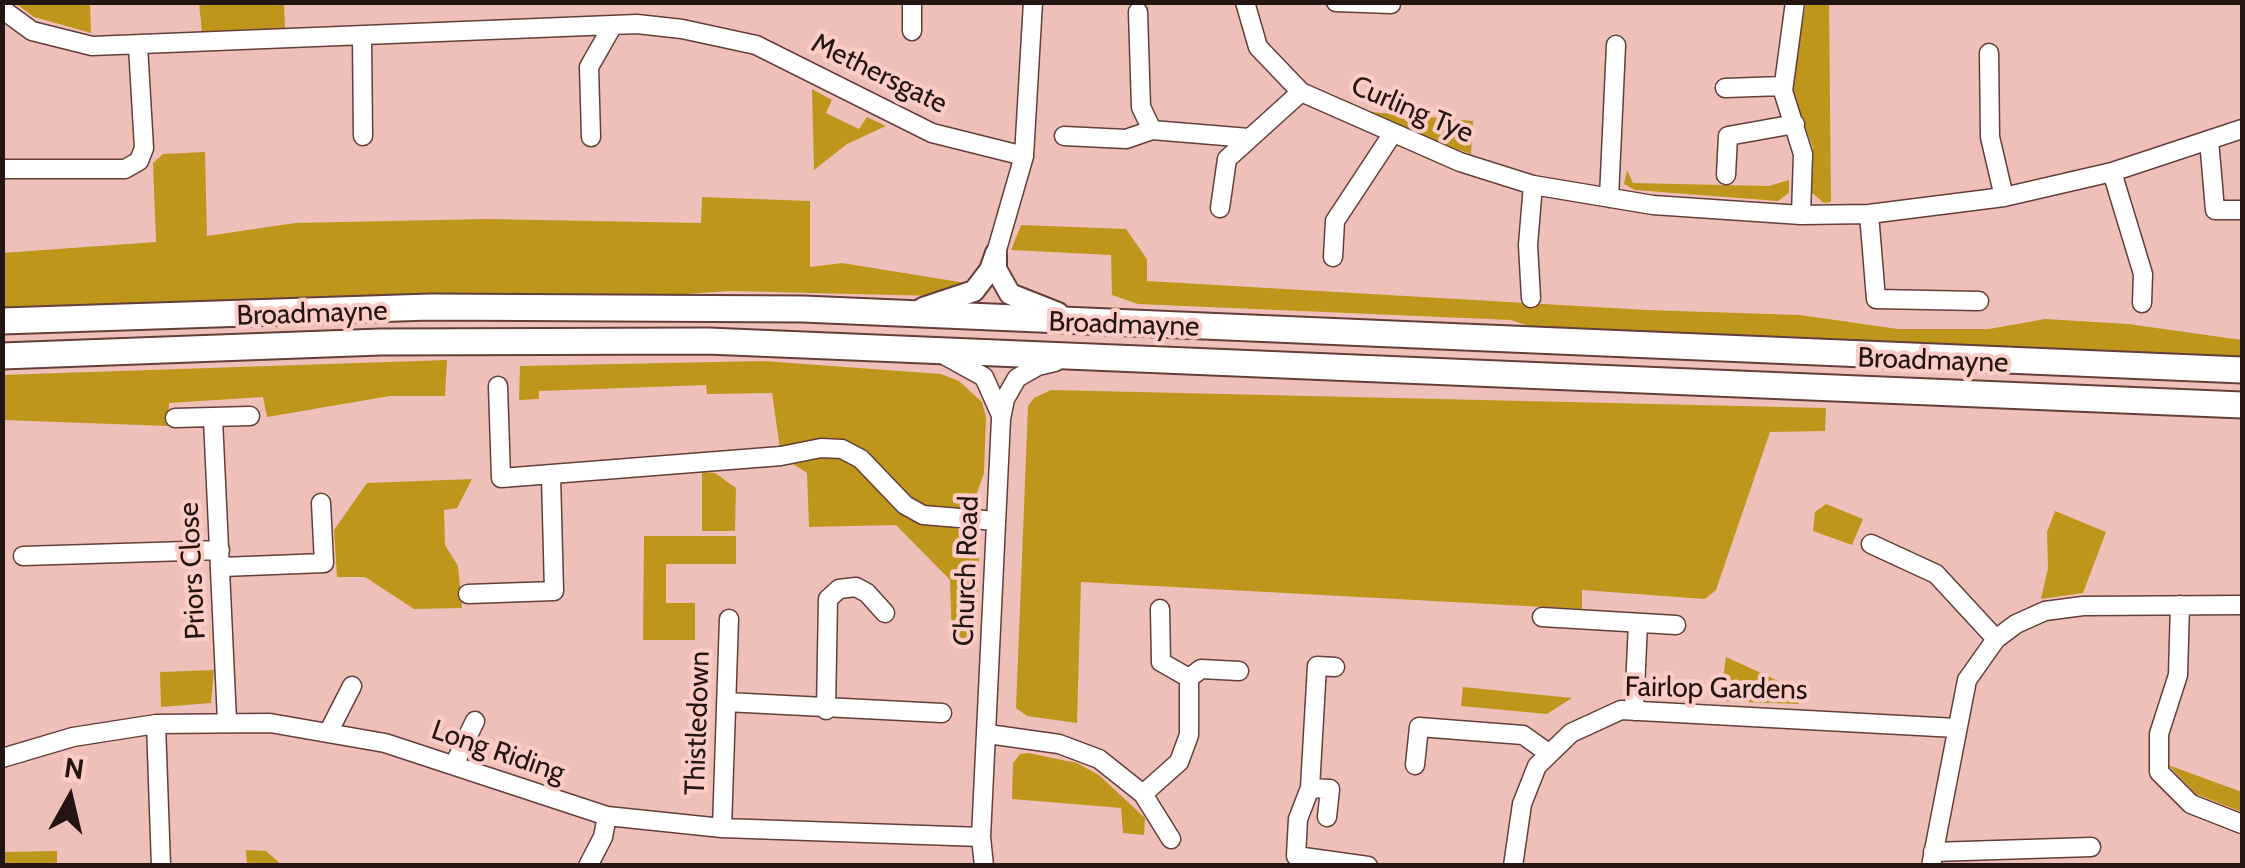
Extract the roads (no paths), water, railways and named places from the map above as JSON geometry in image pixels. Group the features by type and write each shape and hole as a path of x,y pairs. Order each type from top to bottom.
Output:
{"main road":[{"name":"Broadmayne","path":"2,322 430,307 891,312 2242,370"},
{"name":"Broadmayne","path":"2,356 486,340 896,346 2242,405"}],"street":[{"path":"637,2 638,24"},
{"path":"912,2 912,31"},
{"path":"891,312 966,296 982,284 996,253 1024,156 1034,2"},
{"name":"Curling Tye","path":"1245,2 1258,47 1274,69 1301,92 1460,162 1533,185 1609,198 1800,216 1869,214 2004,197 2112,172 2242,129"},
{"path":"1336,2 1391,4"},
{"path":"1794,2 1784,86 1804,154 1800,216"},
{"name":"Methersgate","path":"2,9 32,30 70,43 138,46 638,24 756,45 932,133 1024,156"},
{"path":"1138,12 1141,107 1152,130"},
{"path":"591,137 588,67 613,25"},
{"path":"362,37 363,136"},
{"path":"2,169 125,169 138,161 144,148 138,46"},
{"path":"1609,198 1616,46"},
{"path":"1989,52 1990,137 2004,197"},
{"path":"1725,88 1784,86"},
{"path":"1220,208 1224,165 1248,138 1301,92"},
{"path":"1726,174 1728,136 1795,124"},
{"path":"1064,136 1126,139 1152,130 1248,138"},
{"path":"1332,257 1335,221 1393,132"},
{"path":"2209,140 2215,210 2242,210"},
{"path":"2112,172 2143,274 2142,303"},
{"path":"1532,298 1528,245 1533,185"},
{"path":"1869,214 1876,299 1979,301"},
{"path":"996,253 996,269 1010,294 1033,307 1079,319"},
{"path":"896,346 958,360 974,368 991,385 1000,419"},
{"name":"Church Road","path":"984,866 981,837 1000,419 1010,386 1026,372 1108,354"},
{"path":"498,386 501,478 842,449 860,460 904,505 923,515 996,521"},
{"path":"174,418 250,416"},
{"name":"Priors Close","path":"213,419 227,720"},
{"path":"468,594 554,591 551,476"},
{"path":"24,556 324,563 321,503"},
{"path":"1871,544 1936,574 1996,639"},
{"path":"826,710 828,599 839,589 856,588 867,593 885,613"},
{"path":"2091,847 1932,859 1967,680 1996,639 2046,611 2242,604"},
{"path":"2180,605 2178,675 2160,734 2159,772 2191,804 2242,824"},
{"path":"1160,608 1161,662 1189,678"},
{"path":"1542,617 1676,625"},
{"name":"Thistledown","path":"722,828 728,619"},
{"path":"1634,711 1638,623"},
{"path":"1336,667 1317,666 1310,788 1298,819 1296,856 1368,866"},
{"path":"1189,678 1200,670 1239,671"},
{"path":"1143,794 1186,750 1189,678"},
{"path":"329,731 352,686"},
{"path":"726,702 826,710 942,712"},
{"name":"Fairlop Gardens","path":"1513,866 1522,804 1548,752 1593,720 1634,711 1956,728"},
{"name":"Long Riding","path":"2,758 86,734 156,724 227,720 329,731 454,765 607,816 722,828 981,837"},
{"path":"454,765 475,721"},
{"path":"156,724 161,866"},
{"path":"1415,765 1419,727 1523,735 1548,752"},
{"path":"988,734 1077,749 1125,776 1143,794 1171,839"},
{"path":"1310,788 1330,789 1327,817"},
{"path":"588,866 603,837 607,816"}]}
